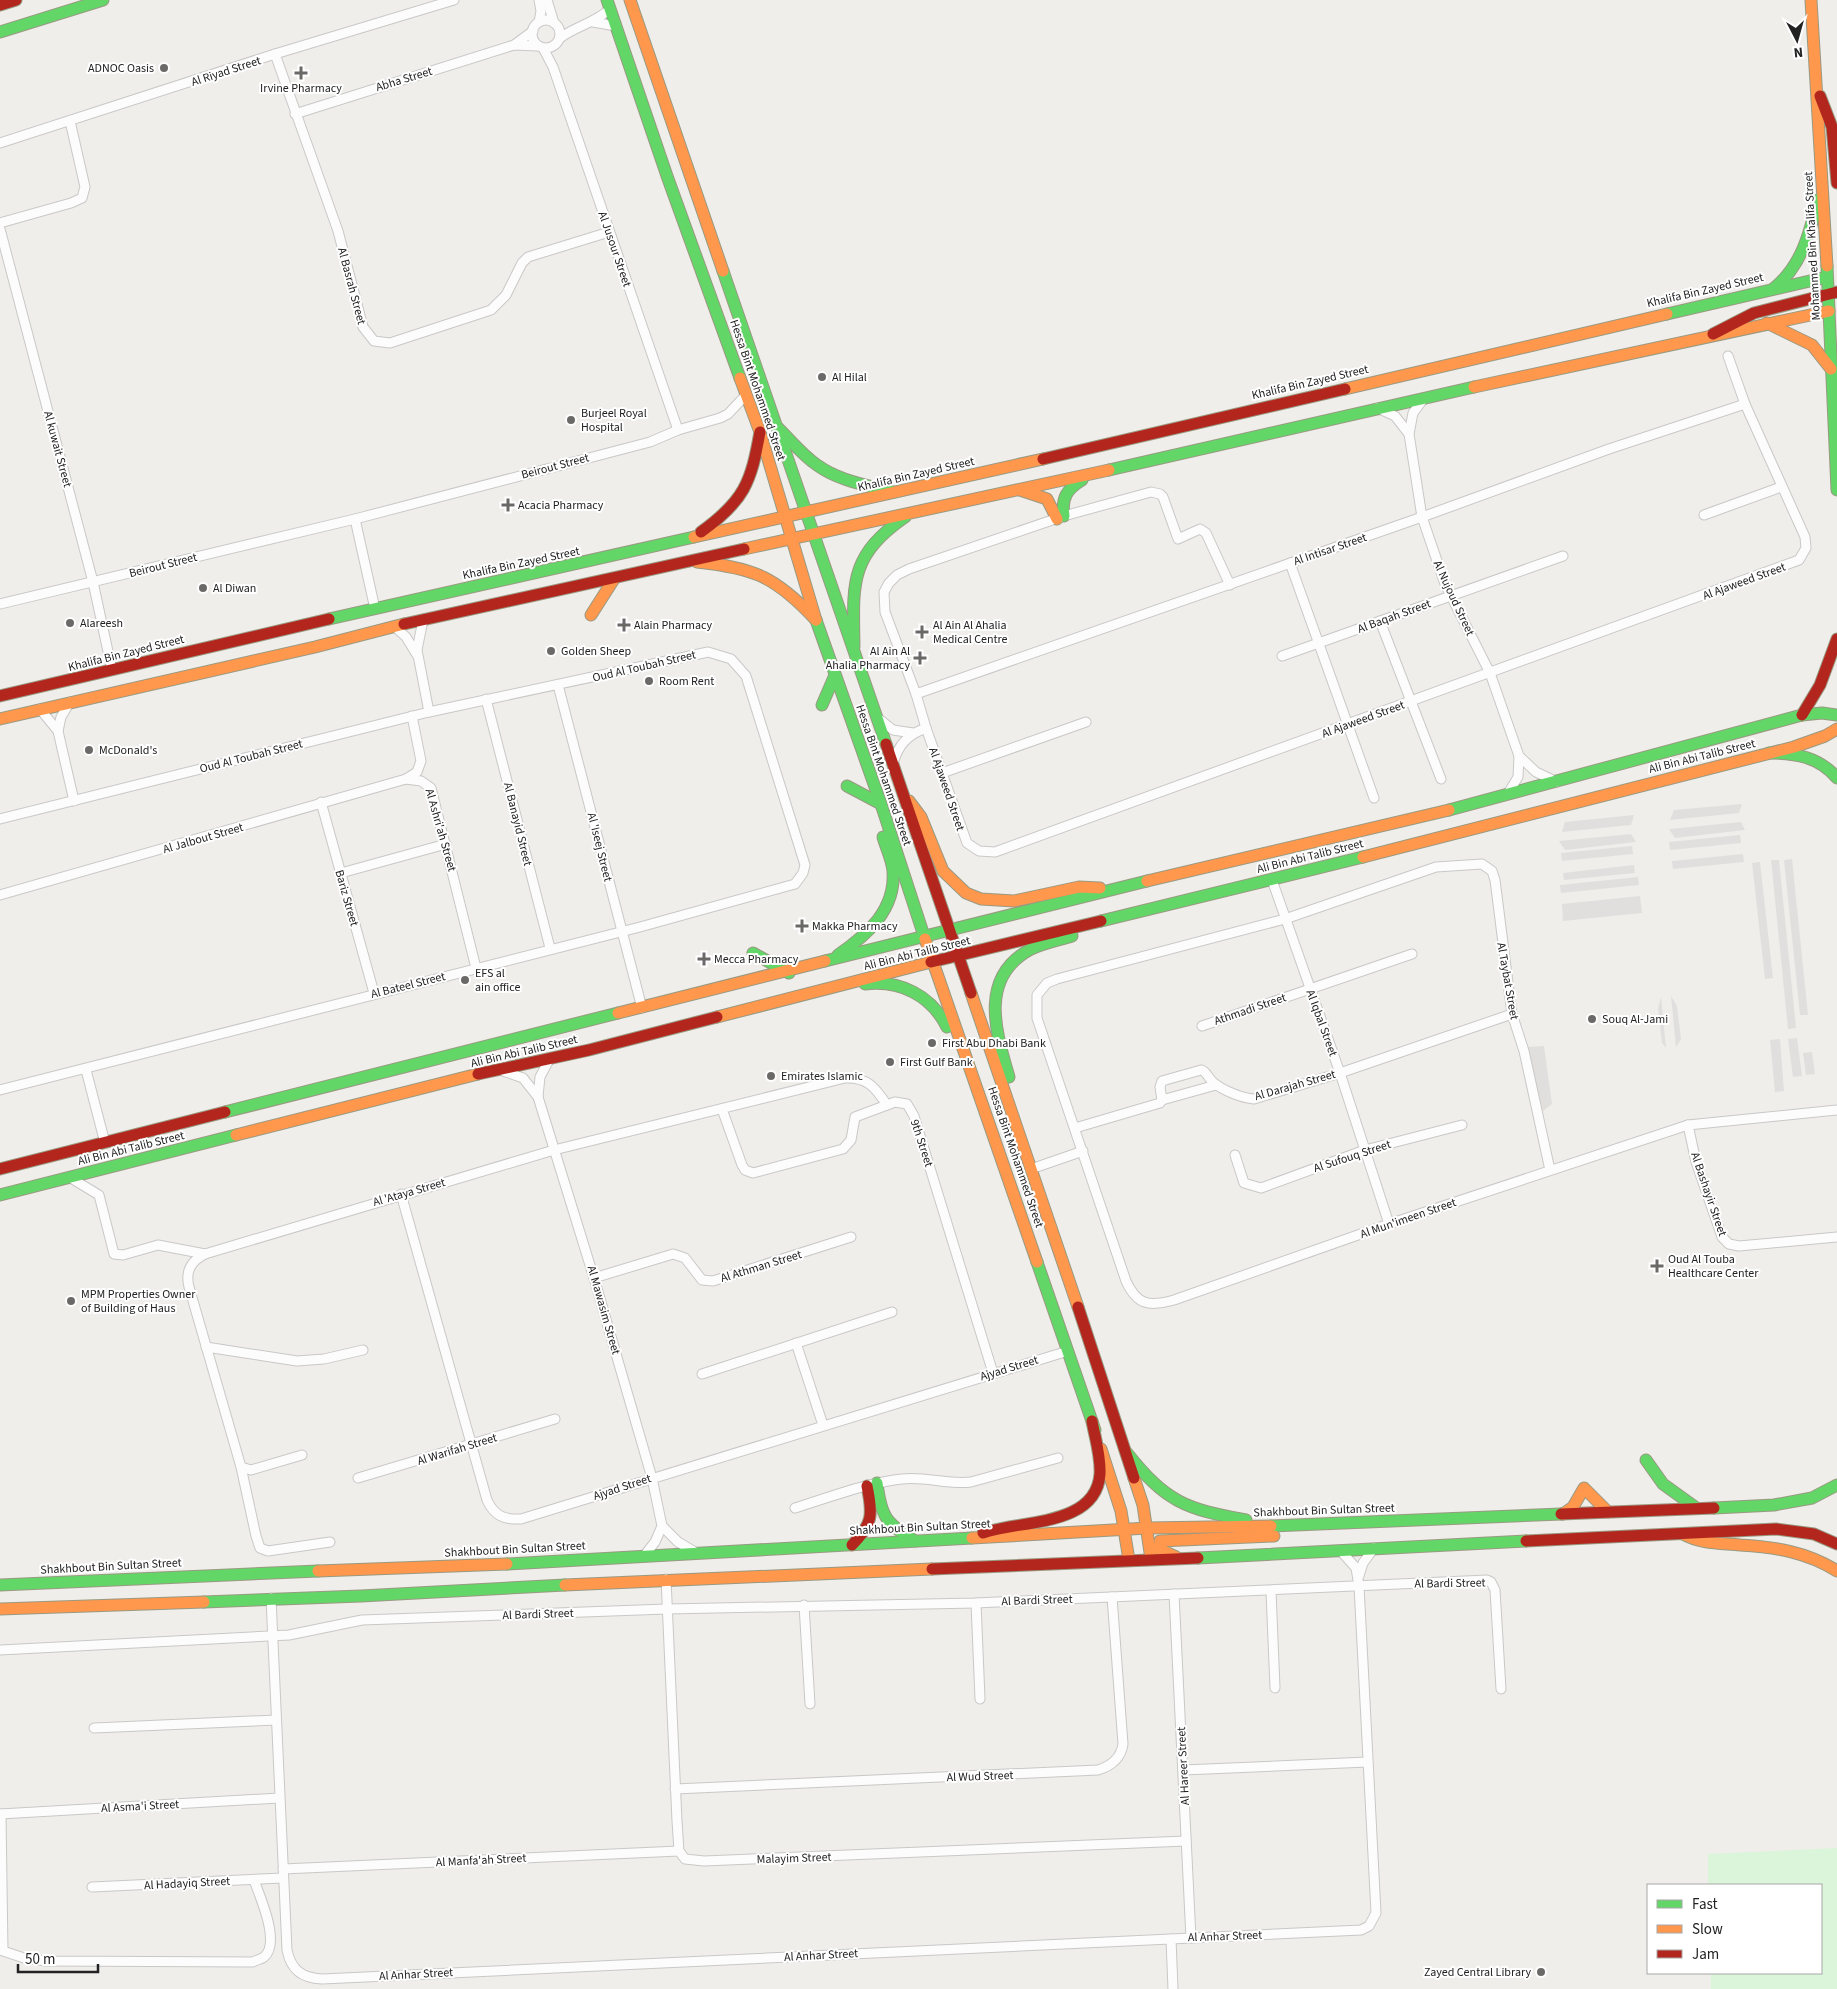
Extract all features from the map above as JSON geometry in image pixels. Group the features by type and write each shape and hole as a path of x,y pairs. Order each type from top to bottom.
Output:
{"main road":[{"path":"0,5 16,0"},
{"path":"0,32 103,0"},
{"name":"Hessa Bint Mohammed Street","path":"630,0 746,331 805,513 854,647 949,931 1008,1097 1127,1453 1148,1528 1152,1559"},
{"name":"Mohammed Bin Khalifa Street","path":"1811,0 1822,186 1834,301 1833,374 1837,490"},
{"name":"Hessa Bint Mohammed Street","path":"608,5 667,176 760,432 816,620 881,804 932,962 1092,1421 1125,1530 1129,1560"},
{"path":"1816,90 1826,108 1832,127 1837,183"},
{"path":"1773,288 1786,279 1801,258 1822,186"},
{"name":"Khalifa Bin Zayed Street","path":"0,696 696,536 896,493 1773,288 1832,277"},
{"path":"0,719 315,647 394,626 614,579 684,561 1095,473 1426,396 1767,323 1834,301"},
{"path":"1714,334 1733,320 1755,311 1834,301"},
{"path":"1767,323 1808,341 1826,359 1833,374"},
{"path":"775,425 816,465 828,472 844,479 896,493"},
{"path":"696,536 723,517 739,501 751,478 760,432"},
{"path":"1060,518 1062,502 1066,491 1095,473"},
{"path":"1016,489 1047,499 1060,518"},
{"path":"854,647 853,588 855,575 864,552 882,532 914,512"},
{"path":"684,561 744,568 770,578 792,594 816,620"},
{"path":"591,615 614,579"},
{"path":"1802,715 1823,677 1837,639"},
{"path":"822,705 835,675"},
{"name":"Ali Bin Abi Talib Street","path":"0,1170 642,1008 789,973 1113,889 1349,835 1558,782 1802,715 1822,713 1837,715"},
{"name":"Ali Bin Abi Talib Street","path":"0,1195 932,962 1272,880 1769,753 1810,742 1837,730"},
{"path":"1769,753 1806,756 1822,765 1837,778"},
{"path":"829,962 862,939 875,926 888,903 894,873 882,832 881,804 847,786"},
{"path":"901,789 921,817 943,871 966,893 981,899 1014,901 1079,887 1113,889"},
{"path":"1008,1097 1010,1080 993,1011 1001,979 1011,965 1024,953 1037,947 1091,931 1115,917"},
{"path":"753,953 789,973"},
{"path":"775,1002 790,1001 870,983 890,984 914,991 931,1003 943,1016 960,1061 973,1079"},
{"path":"973,1538 990,1530 1006,1526 1059,1518 1083,1505 1091,1496 1098,1481 1092,1421"},
{"path":"1127,1453 1156,1488 1183,1506 1199,1512 1281,1526"},
{"path":"1646,1460 1663,1484 1695,1507"},
{"path":"872,1484 883,1518 891,1526 915,1541"},
{"path":"852,1545 871,1522 872,1484"},
{"name":"Shakhbout Bin Sultan Street","path":"0,1585 170,1576 504,1564 1148,1528 1281,1526 1792,1503 1812,1498 1837,1485"},
{"path":"1564,1514 1573,1507 1584,1488 1608,1512"},
{"path":"1179,1558 1159,1549 1160,1541 1309,1534 1346,1523"},
{"path":"0,1609 361,1596 666,1579 1179,1558 1776,1529 1814,1534 1837,1544"},
{"path":"1683,1534 1703,1542 1794,1551 1829,1565 1837,1571"}],"street":[{"name":"Al Riyad Street","path":"0,144 275,54 454,0"},
{"path":"539,0 541,11 539,22 533,31 533,40 540,47 558,42 578,26"},
{"path":"547,0 556,24 558,42"},
{"path":"593,22 608,5"},
{"path":"539,22 547,20 556,24 578,26 593,22 616,26"},
{"name":"Abha Street","path":"295,114 514,45 533,31"},
{"name":"Al Jusour Street","path":"553,67 558,42"},
{"name":"Abha Street","path":"514,45 540,47"},
{"name":"Al Jusour Street","path":"540,47 553,67 678,430"},
{"name":"Al Basrah Street","path":"275,54 338,231 363,327 370,338 379,343 390,343 485,313 499,304 506,295 522,263 528,257 609,232"},
{"path":"0,223 71,203 82,198 85,187 70,121"},
{"name":"Al kuwait Street","path":"0,229 93,582 112,670"},
{"name":"Al Ajaweed Street","path":"1230,585 1206,533 1200,529 1178,539 1165,500 1160,494 1154,492 1060,518 897,575 884,592 885,612 916,694 926,728 967,843 979,852 995,852 1799,560 1806,548 1806,537 1781,487 1745,404 1728,356"},
{"name":"Beirout Street","path":"0,604 355,518 650,442 678,430 728,414 746,395"},
{"name":"Al Nujoud Street","path":"1426,396 1413,413 1409,434 1422,517 1451,596 1490,673 1519,756 1518,776 1507,795"},
{"name":"Al Intisar Street","path":"916,694 1230,585 1609,449 1745,404"},
{"path":"1374,408 1395,416 1409,434"},
{"path":"1704,515 1781,487"},
{"path":"355,518 375,609"},
{"name":"Al Baqah Street","path":"1282,656 1563,556"},
{"path":"1290,563 1374,798"},
{"path":"423,620 419,635 418,658 429,712"},
{"path":"1380,621 1441,780"},
{"path":"394,626 406,637 418,658"},
{"name":"Oud Al Toubah Street","path":"0,819 412,716 708,652 731,659 746,676 805,865"},
{"name":"Al 'Iseej Street","path":"558,685 642,1008"},
{"name":"Al Banayid Street","path":"486,700 550,948"},
{"path":"70,702 61,717 58,731 74,801"},
{"path":"40,709 58,731"},
{"path":"406,779 417,772 421,761 412,716"},
{"path":"877,716 893,730 913,733"},
{"path":"942,773 1086,722"},
{"path":"893,764 900,746 913,733 926,728"},
{"name":"Al Nujoud Street","path":"1519,756 1536,772 1558,782"},
{"name":"Al Jalbout Street","path":"0,895 49,883 321,802 406,779"},
{"name":"Al Ashri'ah Street","path":"406,779 421,781 431,788 476,968"},
{"name":"Bariz Street","path":"321,802 374,993"},
{"path":"341,873 446,844"},
{"name":"Al Mun'imeen Street","path":"1473,862 1436,867 1285,919 1057,979 1041,988 1035,1003 1037,1018 1084,1151 1126,1280 1134,1296 1148,1303 1174,1300 1389,1224 1688,1124 1837,1110"},
{"name":"Al Taybat Street","path":"1473,862 1488,867 1494,880 1512,1014 1524,1051 1550,1170"},
{"name":"Al Bateel Street","path":"0,1090 86,1070 374,993 622,931 795,884 803,873 805,865"},
{"name":"Al Iqbal Street","path":"1272,880 1340,1072 1389,1224"},
{"name":"Athmadi Street","path":"1202,1026 1412,954"},
{"name":"Al Darajah Street","path":"1162,1100 1160,1087 1162,1081 1201,1070 1205,1071 1216,1085 1242,1097 1254,1099 1512,1014"},
{"name":"Al Mawasim Street","path":"550,1058 540,1077 538,1097 594,1278 652,1478 662,1526"},
{"path":"86,1070 105,1143"},
{"name":"Al Mawasim Street","path":"498,1070 522,1078 538,1097"},
{"name":"Al 'Ataya Street","path":"205,1254 401,1194 554,1150 854,1077 862,1078 872,1085 887,1104"},
{"path":"1075,1128 1216,1085"},
{"name":"9th Street","path":"887,1104 904,1102 914,1116 993,1373"},
{"path":"722,1110 742,1165 745,1170 753,1173 843,1149 851,1140 855,1117 887,1104"},
{"name":"Al Bashayir Street","path":"1688,1124 1703,1182 1722,1237 1729,1244 1740,1246 1837,1237"},
{"name":"Al Sufouq Street","path":"1235,1155 1244,1183 1261,1188 1365,1150 1462,1125"},
{"path":"1031,1169 1084,1151"},
{"path":"70,1177 99,1195 114,1254 123,1256 158,1245 205,1254"},
{"name":"Ajyad Street","path":"401,1194 470,1445 492,1510 497,1515 512,1520 521,1519 1068,1351"},
{"name":"Al Athman Street","path":"594,1278 673,1254 685,1258 702,1280 713,1281 852,1237"},
{"path":"205,1254 191,1264 187,1280 241,1467 260,1548 268,1551 330,1542"},
{"path":"702,1374 892,1312"},
{"path":"796,1343 824,1425"},
{"path":"206,1347 297,1361 324,1359 363,1350"},
{"name":"Al Warifah Street","path":"358,1478 555,1419"},
{"path":"241,1467 250,1470 302,1455"},
{"path":"795,1508 872,1484 908,1478 959,1483 971,1482 1058,1458"},
{"path":"644,1556 655,1542 662,1526 678,1542 698,1553"},
{"name":"Al Anhar Street","path":"272,1598 279,1798 289,1958 296,1972 312,1978 1352,1931 1369,1926 1376,1913 1359,1586 1359,1576 1363,1563 1374,1548"},
{"path":"1340,1550 1352,1561 1359,1576"},
{"path":"666,1579 675,1789 680,1851"},
{"name":"Al Bardi Street","path":"0,1650 300,1634 362,1620 804,1605 976,1603 1482,1580 1491,1582 1495,1590 1501,1689"},
{"path":"1270,1590 1275,1688"},
{"name":"Al Hareer Street","path":"1174,1594 1191,1938"},
{"name":"Al Wud Street","path":"675,1789 1088,1771 1105,1768 1120,1755 1123,1744 1112,1597"},
{"path":"976,1603 980,1699"},
{"path":"804,1605 810,1704"},
{"path":"94,1728 276,1720"},
{"path":"1183,1770 1367,1762"},
{"name":"Al Asma'i Street","path":"1,1814 279,1798"},
{"path":"1,1814 2,1951 24,1958 46,1961 253,1962 264,1957 270,1949 271,1942 268,1922 254,1880"},
{"name":"Malayim Street","path":"680,1851 685,1859 704,1862 1186,1841"},
{"name":"Al Manfa'ah Street","path":"283,1874 680,1851"},
{"name":"Al Hadayiq Street","path":"92,1887 254,1880 283,1874"},
{"path":"1171,1939 1173,1989"}],"green space":[{"path":"1837,1848 1837,1989 1711,1989 1711,1974 1822,1974 1822,1884 1708,1884 1708,1854"}],"shaded area":[{"path":"1742,804 1739,813 1670,820 1674,810"},
{"path":"1634,815 1631,825 1562,832 1565,822"},
{"path":"1741,822 1745,830 1675,838 1669,829"},
{"path":"1631,834 1636,842 1565,850 1559,841"},
{"path":"1740,835 1741,843 1670,850 1669,842"},
{"path":"1632,846 1633,854 1562,861 1561,853"},
{"path":"1743,854 1744,862 1673,869 1672,861"},
{"path":"1792,859 1808,1015 1800,1015 1784,860"},
{"path":"1771,860 1779,860 1796,1028 1788,1029"},
{"path":"1760,862 1773,978 1765,979 1752,863"},
{"path":"1634,865 1635,873 1564,880 1563,873"},
{"path":"1638,877 1639,885 1561,893 1560,885"},
{"path":"1640,896 1642,913 1563,921 1562,904"},
{"path":"1671,996 1677,1006 1681,1039 1676,1047"},
{"path":"1661,997 1666,1048 1662,1043 1658,1008"},
{"path":"1797,1038 1802,1076 1793,1077 1788,1039"},
{"path":"1780,1039 1784,1091 1775,1092 1770,1040"},
{"path":"1544,1046 1552,1104 1543,1111 1527,1047"},
{"path":"1812,1052 1815,1074 1806,1075 1803,1053"}],"traffic: fast":[{"path":"0,32 103,0"},
{"path":"607,0 667,176 740,378"},
{"path":"1773,289 1783,280 1798,260 1818,200"},
{"path":"1827,266 1837,490"},
{"path":"723,271 886,744"},
{"path":"1667,314 1827,277"},
{"path":"1109,470 1474,387"},
{"path":"775,425 817,465 835,475 854,482 893,492"},
{"path":"1064,516 1064,499 1072,487 1082,480"},
{"path":"854,647 854,605 858,573 864,558 873,545 905,517"},
{"path":"329,619 694,537"},
{"path":"816,620 881,804 925,939"},
{"path":"822,705 835,675"},
{"path":"1449,810 1802,715 1822,713 1837,715"},
{"path":"1769,753 1798,755 1815,761 1823,765 1837,778"},
{"path":"847,786 881,804"},
{"path":"838,955 869,930 878,920 890,898 893,885 893,871 883,837"},
{"path":"1101,921 1363,857"},
{"path":"825,961 1147,881"},
{"path":"1009,1077 996,1024 995,1007 997,990 1003,974 1014,961 1031,949 1072,936"},
{"path":"753,953 789,973"},
{"path":"865,984 878,983 902,987 913,992 932,1006 947,1027"},
{"path":"225,1112 618,1013"},
{"path":"0,1195 236,1135"},
{"path":"1037,1262 1095,1430"},
{"path":"1127,1453 1153,1483 1178,1501 1207,1512 1246,1520"},
{"path":"1646,1460 1663,1484 1695,1507"},
{"path":"877,1483 883,1512 891,1524 915,1541"},
{"path":"1714,1508 1774,1505 1812,1498 1837,1485"},
{"path":"1271,1526 1561,1514"},
{"path":"507,1564 972,1538"},
{"path":"1198,1558 1526,1541"},
{"path":"0,1585 318,1571"},
{"path":"204,1602 565,1585"}],"traffic: slow":[{"path":"630,0 723,271"},
{"path":"1811,0 1827,266"},
{"path":"1474,387 1829,311"},
{"path":"1345,389 1667,314"},
{"path":"1767,323 1812,345 1831,369"},
{"path":"740,378 760,432 816,620"},
{"path":"694,537 1043,459"},
{"path":"744,549 1109,470"},
{"path":"1020,490 1047,499 1057,519"},
{"path":"697,562 717,564 763,577 789,594 816,620"},
{"path":"591,615 614,579"},
{"path":"0,719 315,647 404,624"},
{"path":"1363,857 1794,747 1825,736 1837,729"},
{"path":"909,801 921,817 943,871 966,893 981,899 1014,901 1079,887 1100,888"},
{"path":"1147,881 1449,810"},
{"path":"925,939 1037,1262"},
{"path":"618,1013 825,961"},
{"path":"717,1017 931,962"},
{"path":"971,993 1078,1307"},
{"path":"236,1135 478,1074"},
{"path":"1101,1449 1121,1511 1129,1560"},
{"path":"1134,1478 1143,1505 1151,1559"},
{"path":"1563,1514 1573,1507 1584,1488 1608,1512"},
{"path":"972,1538 1148,1528 1271,1526"},
{"path":"1683,1534 1704,1541 1766,1547 1790,1552 1814,1559 1837,1571"},
{"path":"1176,1557 1159,1549 1160,1541 1274,1536"},
{"path":"318,1571 507,1564"},
{"path":"565,1585 932,1569"},
{"path":"0,1609 204,1602"}],"traffic: jam":[{"path":"0,5 16,0"},
{"path":"1820,96 1832,127 1837,183"},
{"path":"1713,334 1754,313 1837,292"},
{"path":"1043,459 1345,389"},
{"path":"701,532 727,510 743,489 753,465 760,432"},
{"path":"404,624 744,549"},
{"path":"0,696 329,619"},
{"path":"1802,715 1820,685 1837,639"},
{"path":"886,744 971,993"},
{"path":"931,962 1101,921"},
{"path":"478,1074 589,1050 717,1017"},
{"path":"0,1169 225,1112"},
{"path":"1078,1307 1134,1478"},
{"path":"983,1533 1054,1518 1071,1513 1085,1504 1095,1491 1100,1474 1099,1454 1092,1421"},
{"path":"852,1545 864,1531 870,1518 867,1486"},
{"path":"1561,1514 1714,1508"},
{"path":"1526,1541 1776,1529 1814,1534 1837,1544"},
{"path":"932,1569 1198,1558"}],"place":[{"name":"ADNOC Oasis","path":"164,68"},
{"name":"Irvine Pharmacy","path":"301,73"},
{"name":"Al Hilal","path":"822,377"},
{"name":"Burjeel Royal Hospital","path":"571,420"},
{"name":"Acacia Pharmacy","path":"508,505"},
{"name":"Al Diwan","path":"203,588"},
{"name":"Alareesh","path":"70,623"},
{"name":"Alain Pharmacy","path":"624,625"},
{"name":"Al Ain Al Ahalia Medical Centre","path":"922,632"},
{"name":"Golden Sheep","path":"551,651"},
{"name":"Al Ain Al Ahalia Pharmacy","path":"920,658"},
{"name":"Room Rent","path":"649,681"},
{"name":"McDonald's","path":"89,750"},
{"name":"Makka Pharmacy","path":"802,926"},
{"name":"Mecca Pharmacy","path":"704,959"},
{"name":"EFS al ain office","path":"465,980"},
{"name":"Souq Al-Jami","path":"1592,1019"},
{"name":"First Abu Dhabi Bank","path":"932,1043"},
{"name":"First Gulf Bank","path":"890,1062"},
{"name":"Emirates Islamic","path":"771,1076"},
{"name":"Oud Al Touba Healthcare Center","path":"1657,1266"},
{"name":"MPM Properties Owner of Building of Haus","path":"71,1301"},
{"name":"Zayed Central Library","path":"1541,1972"}]}
